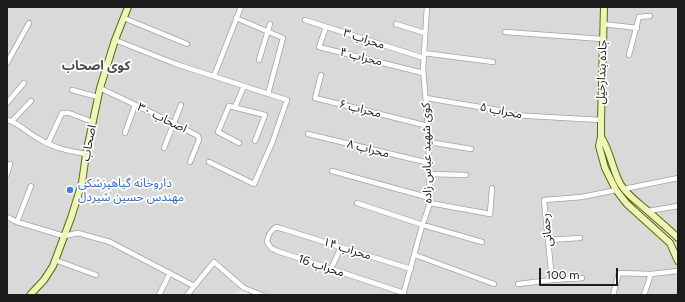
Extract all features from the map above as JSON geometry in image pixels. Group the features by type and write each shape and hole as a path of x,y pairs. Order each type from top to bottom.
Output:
{"main road":[{"name":"اصحاب","path":"32,294 44,280 55,260 82,183 86,154 100,88 115,40 128,7"},
{"name":"جاده بندارخیل","path":"604,7 600,120 601,137 599,146 605,168 616,190 627,204 670,243 678,261"},
{"name":"جاده بندارخیل","path":"601,137 607,145 612,166 624,189 633,200 648,211 678,238"}],"street":[{"path":"214,76 241,7"},
{"name":"کوی شهید عباس زاده","path":"404,294 430,200 429,142 424,73 427,7"},
{"path":"629,55 639,17 650,16"},
{"path":"124,18 187,44"},
{"path":"236,18 283,38 268,94"},
{"name":"محراب ۳","path":"305,20 424,55 493,62"},
{"path":"7,63 29,24"},
{"path":"259,60 270,24"},
{"path":"396,24 425,33"},
{"path":"604,24 637,28"},
{"name":"محراب ۴","path":"326,27 319,47 424,73"},
{"path":"505,32 603,39"},
{"path":"115,40 176,64 287,100 272,143 254,184 208,162"},
{"name":"محراب ۶","path":"321,75 315,98 428,126"},
{"path":"7,103 24,82"},
{"path":"235,107 244,86"},
{"name":"اصحاب ۳۰","path":"100,88 173,123 199,138 190,162"},
{"path":"72,90 98,97"},
{"name":"محراب ۵","path":"426,98 504,111 511,115 600,120"},
{"path":"12,121 31,101"},
{"path":"125,133 135,105"},
{"path":"164,148 181,105"},
{"path":"239,143 218,132 229,106 264,115 255,141"},
{"path":"48,143 62,113 69,113 93,122"},
{"path":"7,120 12,121 39,139 48,143 68,151 86,154"},
{"name":"محراب ۸","path":"308,134 429,163"},
{"path":"429,142 471,149"},
{"path":"7,174 10,164"},
{"path":"332,171 430,200 490,214 492,188"},
{"path":"430,174 466,175"},
{"path":"624,189 678,178"},
{"path":"17,222 31,186"},
{"name":"رحمانی","path":"552,280 544,200 582,197 616,190"},
{"path":"357,202 423,225 482,242"},
{"path":"648,211 678,206"},
{"path":"7,217 17,222 64,236 78,233 110,242 194,286"},
{"name":"محراب 16","path":"283,229 276,227 270,230 266,242 271,248 404,294"},
{"name":"محراب ۱۴","path":"283,229 411,269"},
{"path":"548,240 580,238"},
{"path":"331,269 341,247"},
{"path":"415,255 494,284"},
{"path":"55,260 96,275"},
{"path":"187,295 214,262 244,288 262,295"},
{"path":"613,295 619,273 651,274 678,271"},
{"path":"159,295 170,273"},
{"path":"644,295 651,274"},
{"path":"518,284 582,278"}],"shaded area":[{"path":"7,7 678,7 678,295 251,295 244,288 230,295 7,295"}],"place":[{"name":"داروخانه گیاهپزشکی مهندس حسین شیردل","path":"70,190"}],"district":[{"name":"کوی اصحاب","path":"96,66"}]}
